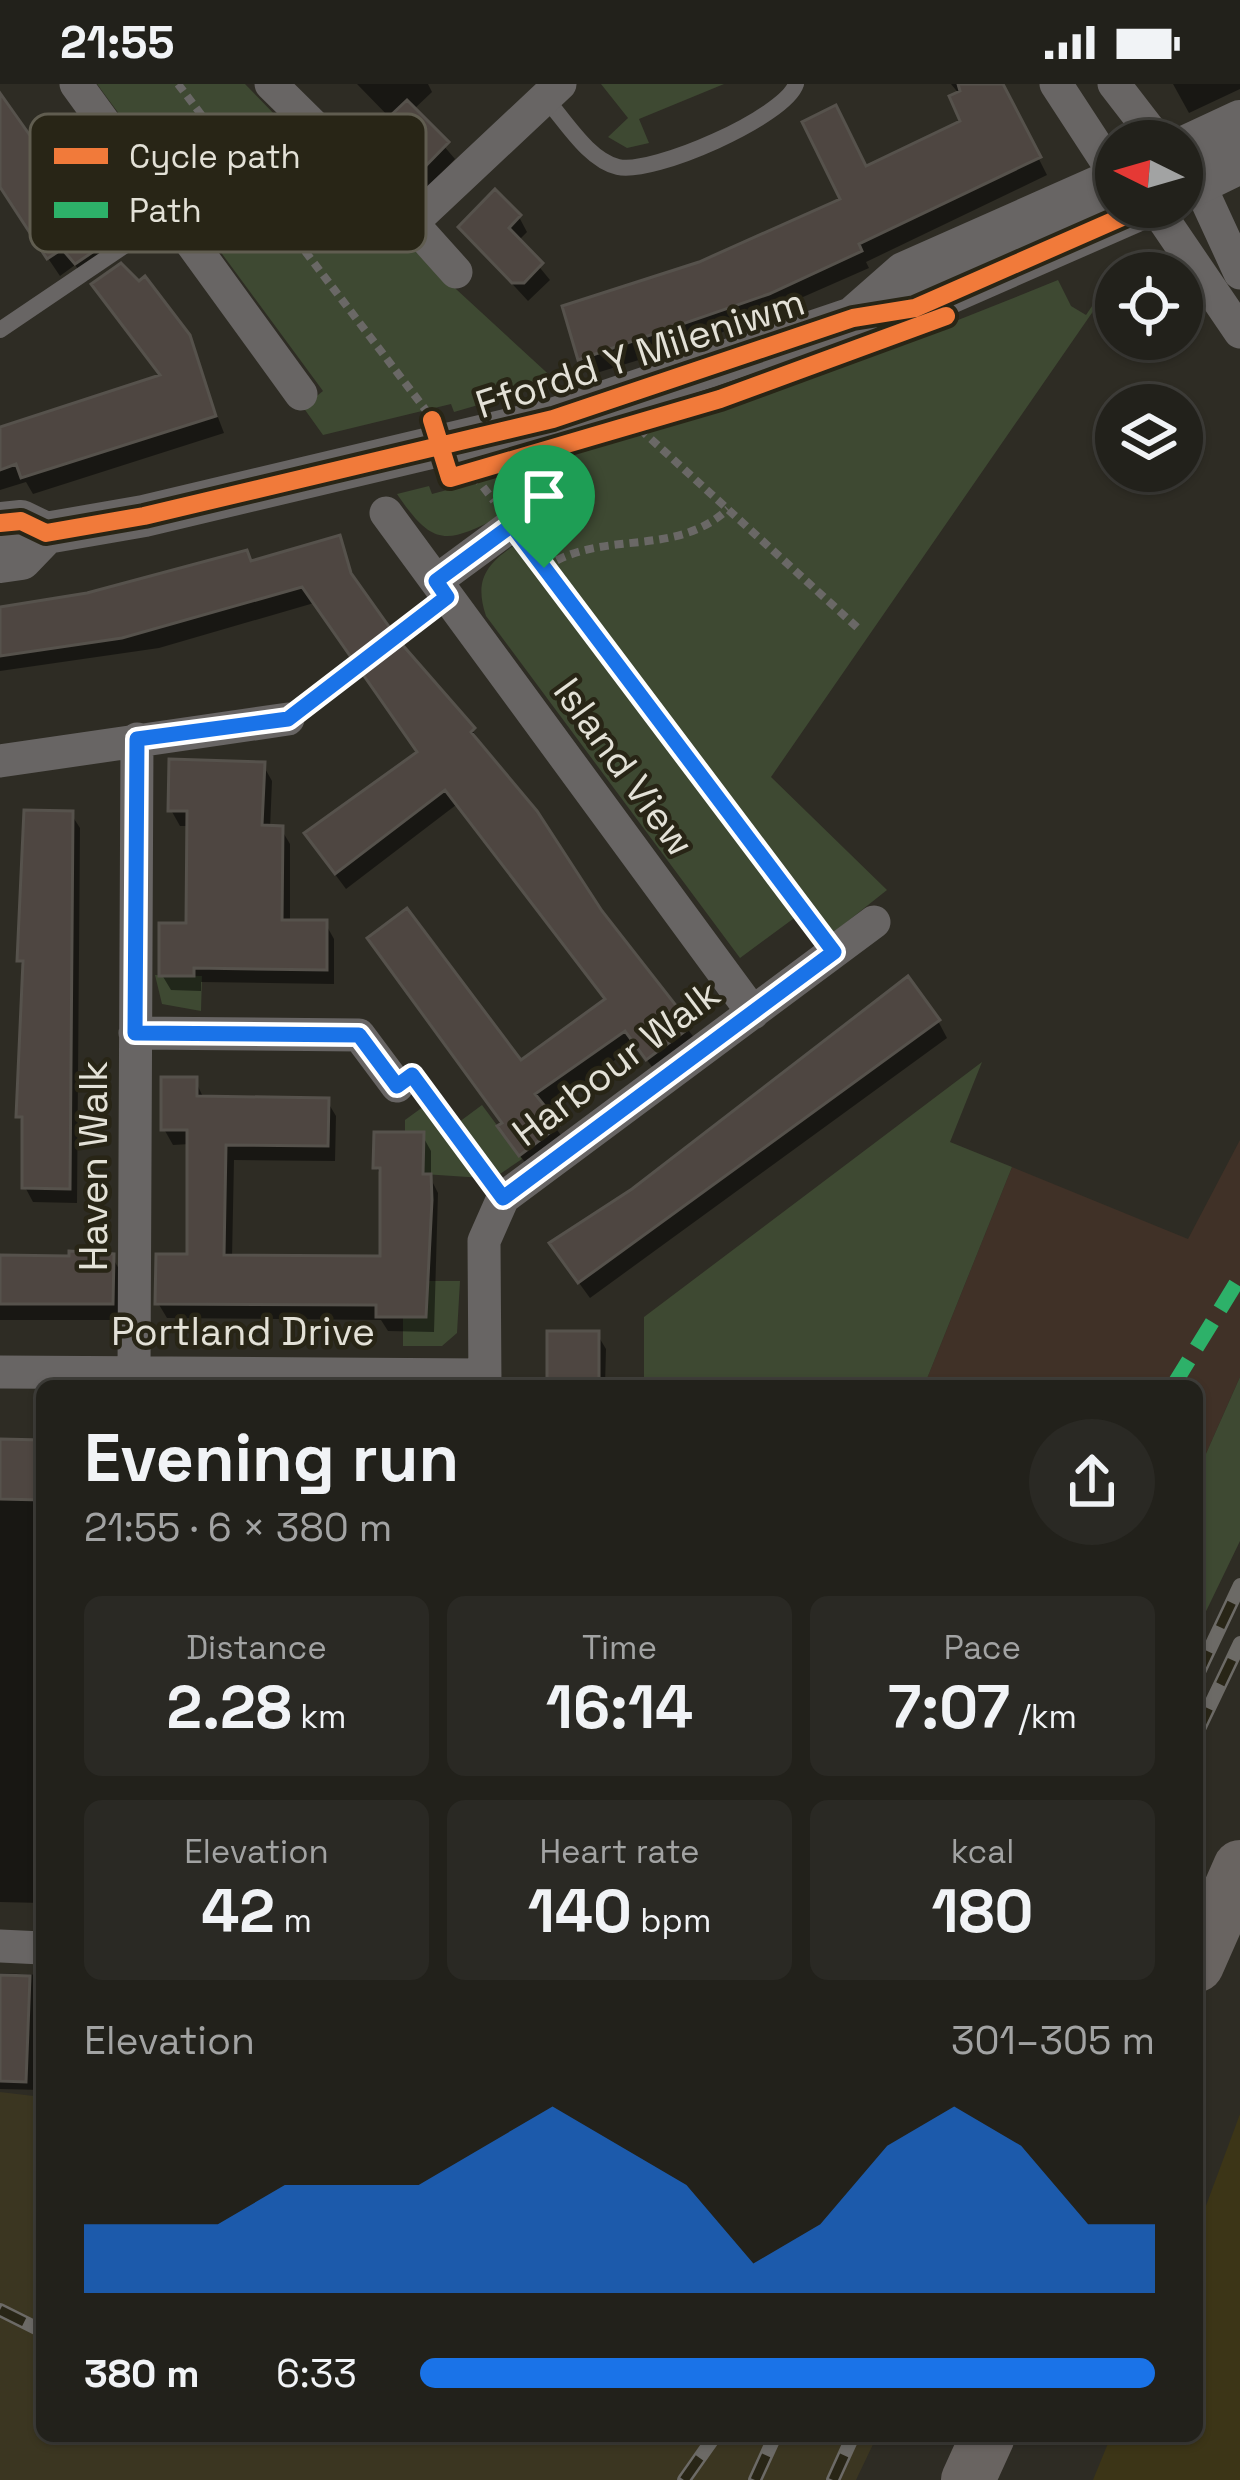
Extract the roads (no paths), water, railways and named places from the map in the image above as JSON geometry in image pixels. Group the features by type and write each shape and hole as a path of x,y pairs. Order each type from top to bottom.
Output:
{"main road":[{"path":"1203,1951 1240,1867"},
{"path":"968,2480 985,2442"}],"street":[{"path":"76,84 98,114"},
{"path":"271,84 301,114"},
{"path":"1056,84 1095,145"},
{"path":"1114,84 1142,120"},
{"path":"426,210 553,91"},
{"path":"1203,157 1240,121"},
{"path":"1203,170 1240,163"},
{"name":"Ffordd Y Mileniwm","path":"854,318 904,273 1095,187"},
{"path":"1203,204 1240,273"},
{"name":"Ffordd Y Mileniwm","path":"0,523 21,521 46,533 240,496 459,445 632,394 854,318 914,308 1096,228"},
{"path":"1169,228 1240,332"},
{"path":"426,239 455,272"},
{"path":"197,252 301,394"},
{"name":"Island View","path":"386,513 753,1013"},
{"path":"441,589 512,525"},
{"name":"Ffordd Y Mileniwm","path":"0,562 22,559 46,533"},
{"path":"0,761 288,719"},
{"name":"Haven Walk","path":"134,1372 137,739"},
{"name":"Harbour Walk","path":"485,1380 484,1241 503,1198 874,922"},
{"name":"Haven Walk","path":"135,1033 359,1035 397,1086"},
{"name":"Portland Drive","path":"0,1372 134,1372 190,1380 485,1380"},
{"path":"0,1946 36,1948"}],"lane":[{"path":"553,91 605,162 634,168 778,110 796,84"},
{"path":"0,331 116,252"}],"railway":[{"path":"1203,1663 1240,1585"},
{"path":"1203,1720 1240,1643"},
{"path":"0,2310 36,2328"},
{"path":"684,2480 711,2442"},
{"path":"755,2480 772,2442"},
{"path":"833,2480 850,2442"}]}
